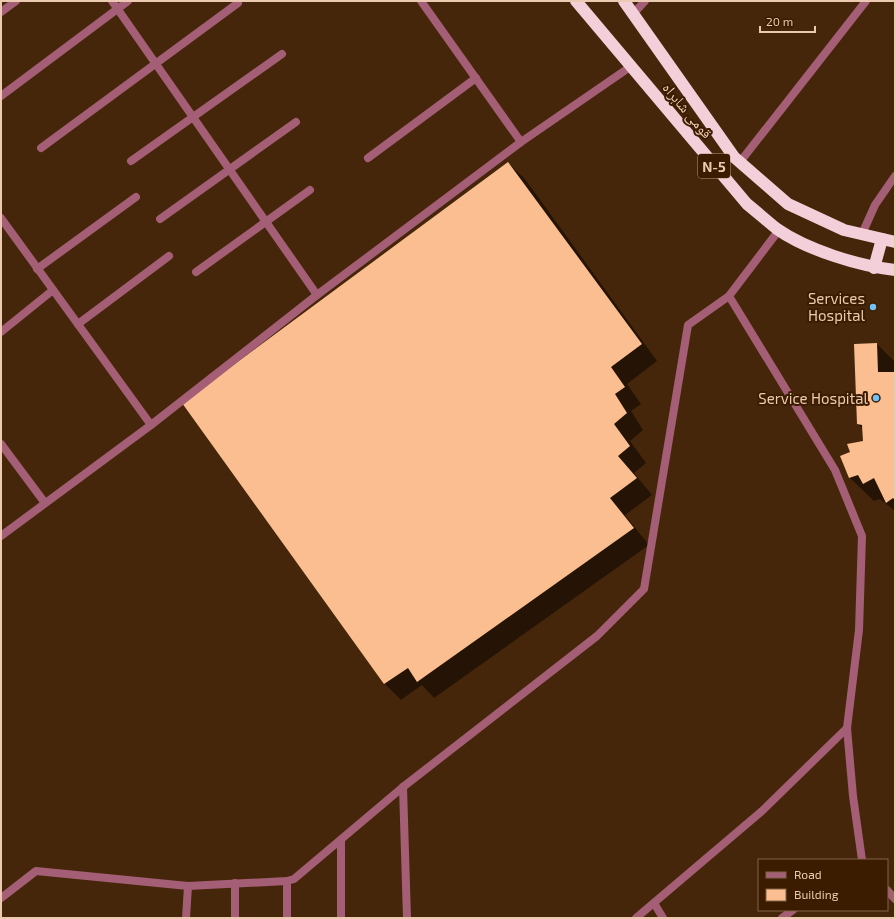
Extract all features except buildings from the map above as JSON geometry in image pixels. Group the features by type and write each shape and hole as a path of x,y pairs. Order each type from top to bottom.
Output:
{"highway":[{"name":"قومی شاہراہ","path":"576,1 746,204 779,230 819,251 874,268 895,270"},
{"name":"قومی شاہراہ","path":"624,1 734,157 788,204 844,230 895,242"},
{"path":"874,268 882,239"}],"street":[{"path":"1,12 16,1"},
{"path":"112,1 317,295"},
{"path":"1,96 128,1"},
{"path":"421,1 521,142"},
{"path":"633,14 645,1"},
{"path":"740,162 866,1"},
{"path":"40,148 238,3"},
{"path":"131,161 282,54"},
{"path":"1,536 151,425 317,295 521,142 630,67"},
{"path":"368,158 476,78"},
{"path":"160,219 296,122"},
{"path":"862,234 875,205 895,176"},
{"path":"196,272 310,190"},
{"path":"37,269 136,196"},
{"path":"1,218 151,425"},
{"path":"1,898 36,872 188,886 287,881 294,879 403,787 597,636 644,589 688,325 730,296 779,230"},
{"path":"78,324 169,256"},
{"path":"1,332 53,290"},
{"path":"730,296 835,470 862,536 859,630 847,728 853,796 862,859"},
{"path":"1,444 45,503"},
{"path":"636,918 762,811 847,728"},
{"path":"403,787 407,918"},
{"path":"340,840 341,918"},
{"path":"287,881 287,918"},
{"path":"234,883 235,918"},
{"path":"186,918 188,886"},
{"path":"888,891 895,899"},
{"path":"654,903 663,918"},
{"path":"782,918 792,911"}],"place":[{"name":"Services Hospital","path":"873,307"},
{"name":"Service Hospital","path":"876,398"}]}
